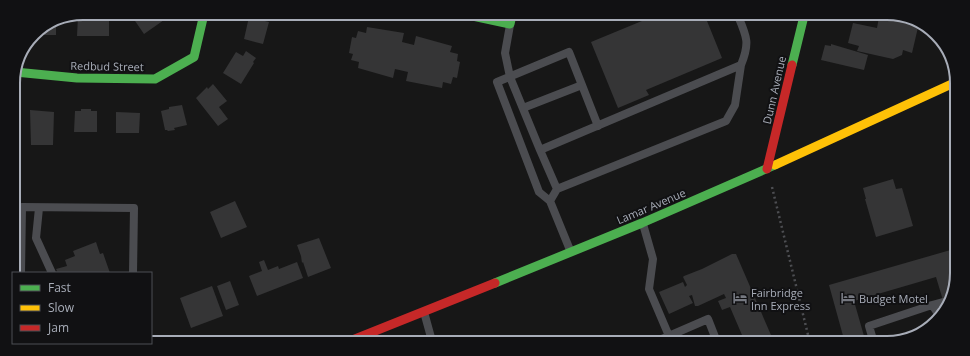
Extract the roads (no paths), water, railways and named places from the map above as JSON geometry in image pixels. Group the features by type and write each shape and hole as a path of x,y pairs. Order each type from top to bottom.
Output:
{"main road":[{"name":"Redbud Street","path":"21,73 77,78 155,79 194,57 203,20"},
{"name":"Dunn Avenue","path":"768,169 803,20"},
{"name":"Lamar Avenue","path":"363,336 642,223 768,169 950,85"}],"lane":[{"path":"511,20 505,53 510,77 557,189"},
{"path":"550,201 557,189 726,121 735,105 740,65 747,51 746,36 740,20"},
{"path":"571,252 550,201 539,192 497,82 569,52 598,126"},
{"path":"540,150 740,65"},
{"path":"523,108 582,85"},
{"path":"22,272 22,208 134,208 133,272"},
{"path":"39,208 36,238 52,272"},
{"path":"642,223 653,259 648,289 668,336 708,319 715,336"},
{"path":"872,336 869,326 942,302"},
{"path":"932,305 937,311"},
{"path":"424,312 431,336"}],"place":[{"name":"Fairbridge Inn Express","path":"740,298"},
{"name":"Budget Motel","path":"848,298"}]}
